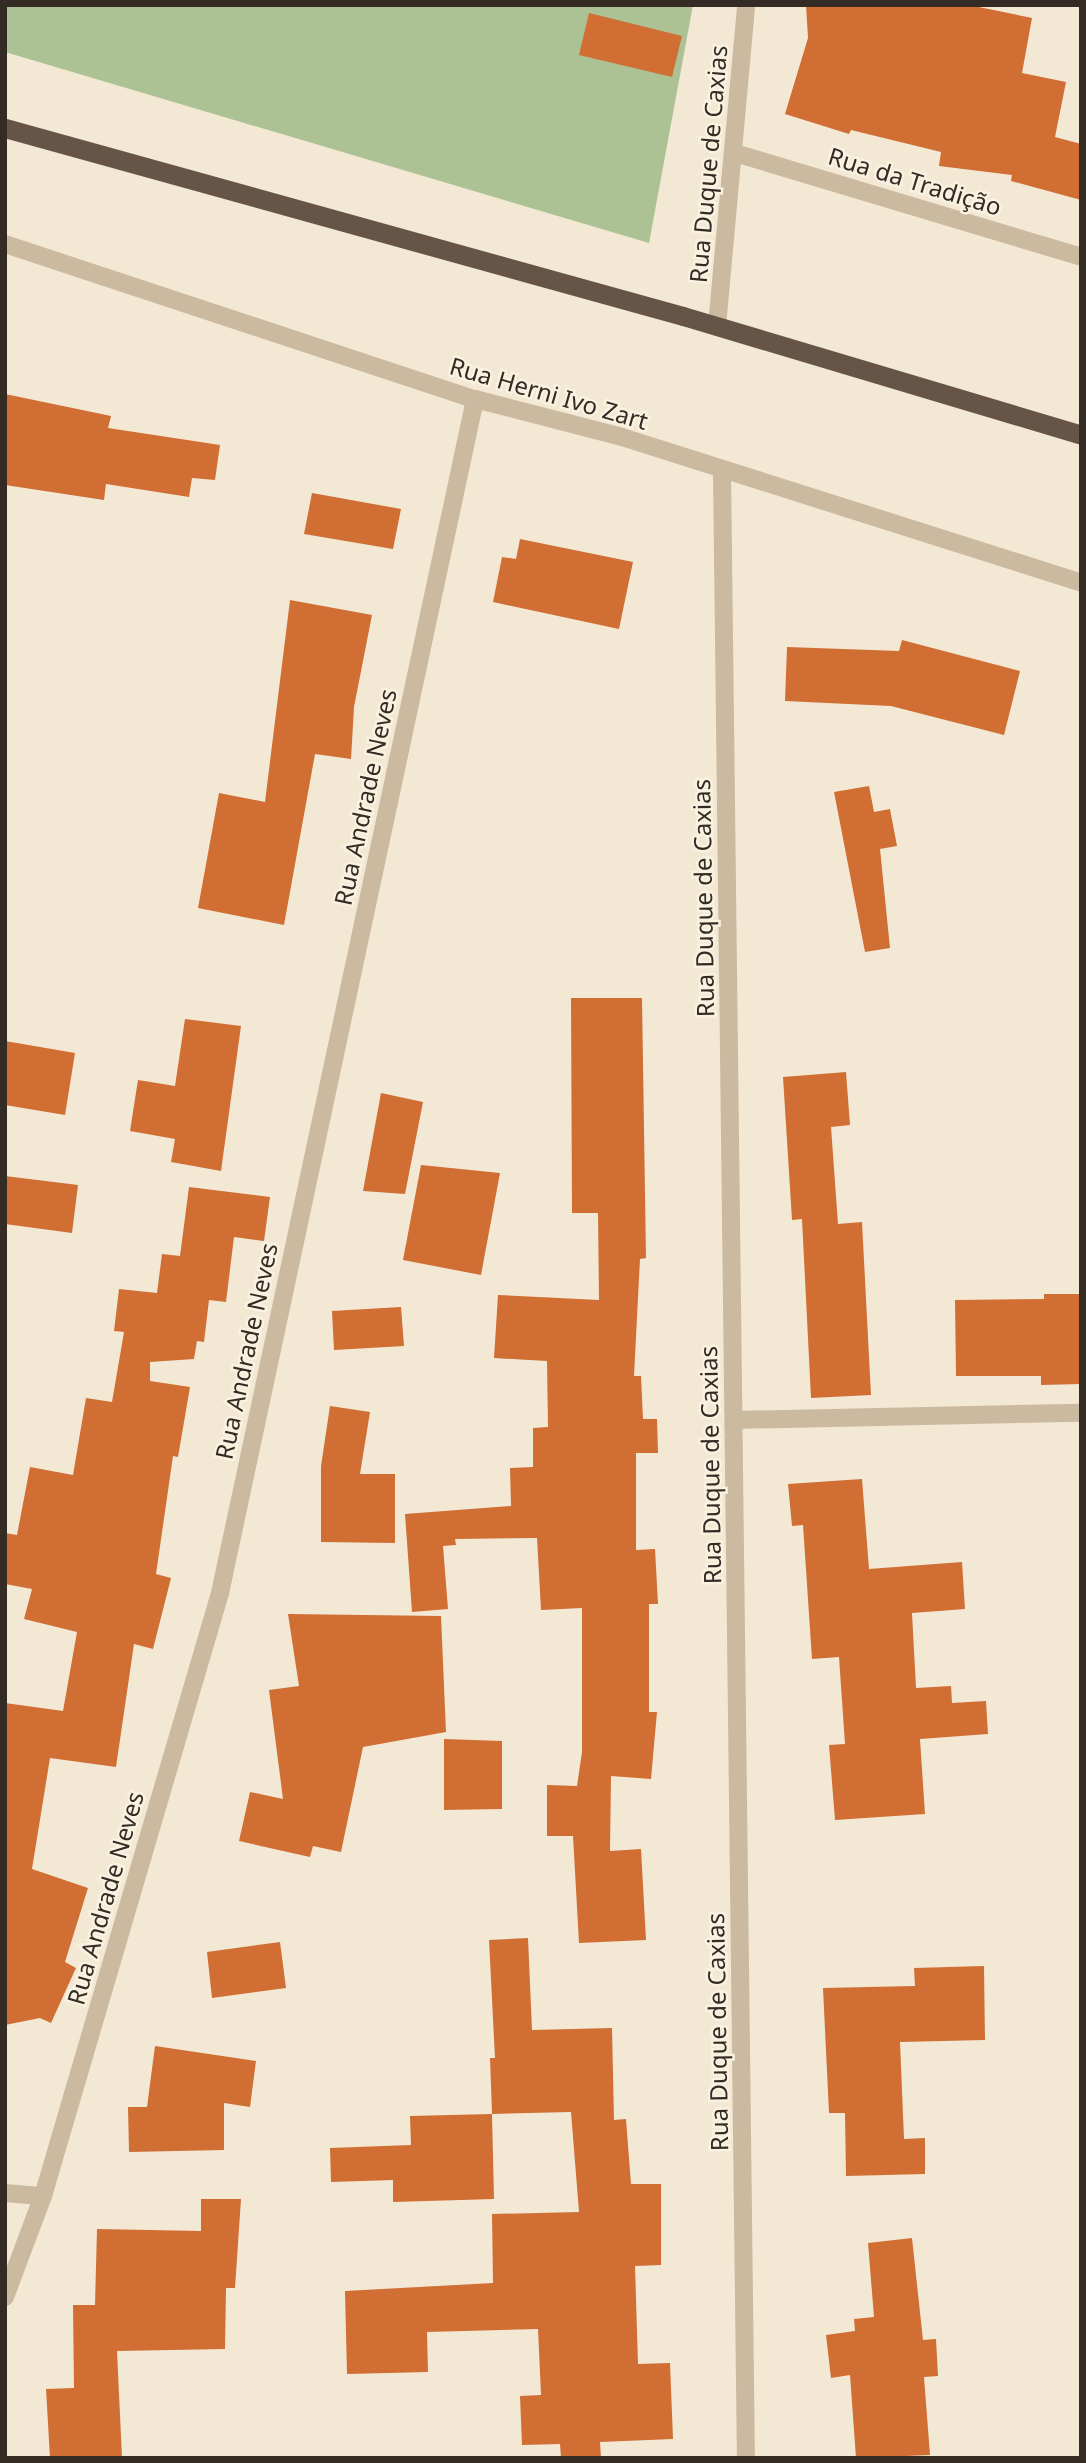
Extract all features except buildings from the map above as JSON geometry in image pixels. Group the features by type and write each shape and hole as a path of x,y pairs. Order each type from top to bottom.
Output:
{"highway":[{"path":"5,128 717,326 1081,435"}],"street":[{"name":"Rua Duque de Caxias","path":"717,326 735,153 746,5"},
{"name":"Rua da Tradição","path":"735,153 1081,257"},
{"name":"Rua Herni Ivo Zart","path":"5,244 475,399 622,437 722,472 1081,583"},
{"name":"Rua Andrade Neves","path":"5,2297 43,2196 220,1593 475,399"},
{"name":"Rua Duque de Caxias","path":"722,472 747,2458"},
{"path":"734,1420 1081,1413"},
{"path":"5,2193 43,2196"}],"green space":[{"path":"5,5 693,5 649,243 5,52"}]}
